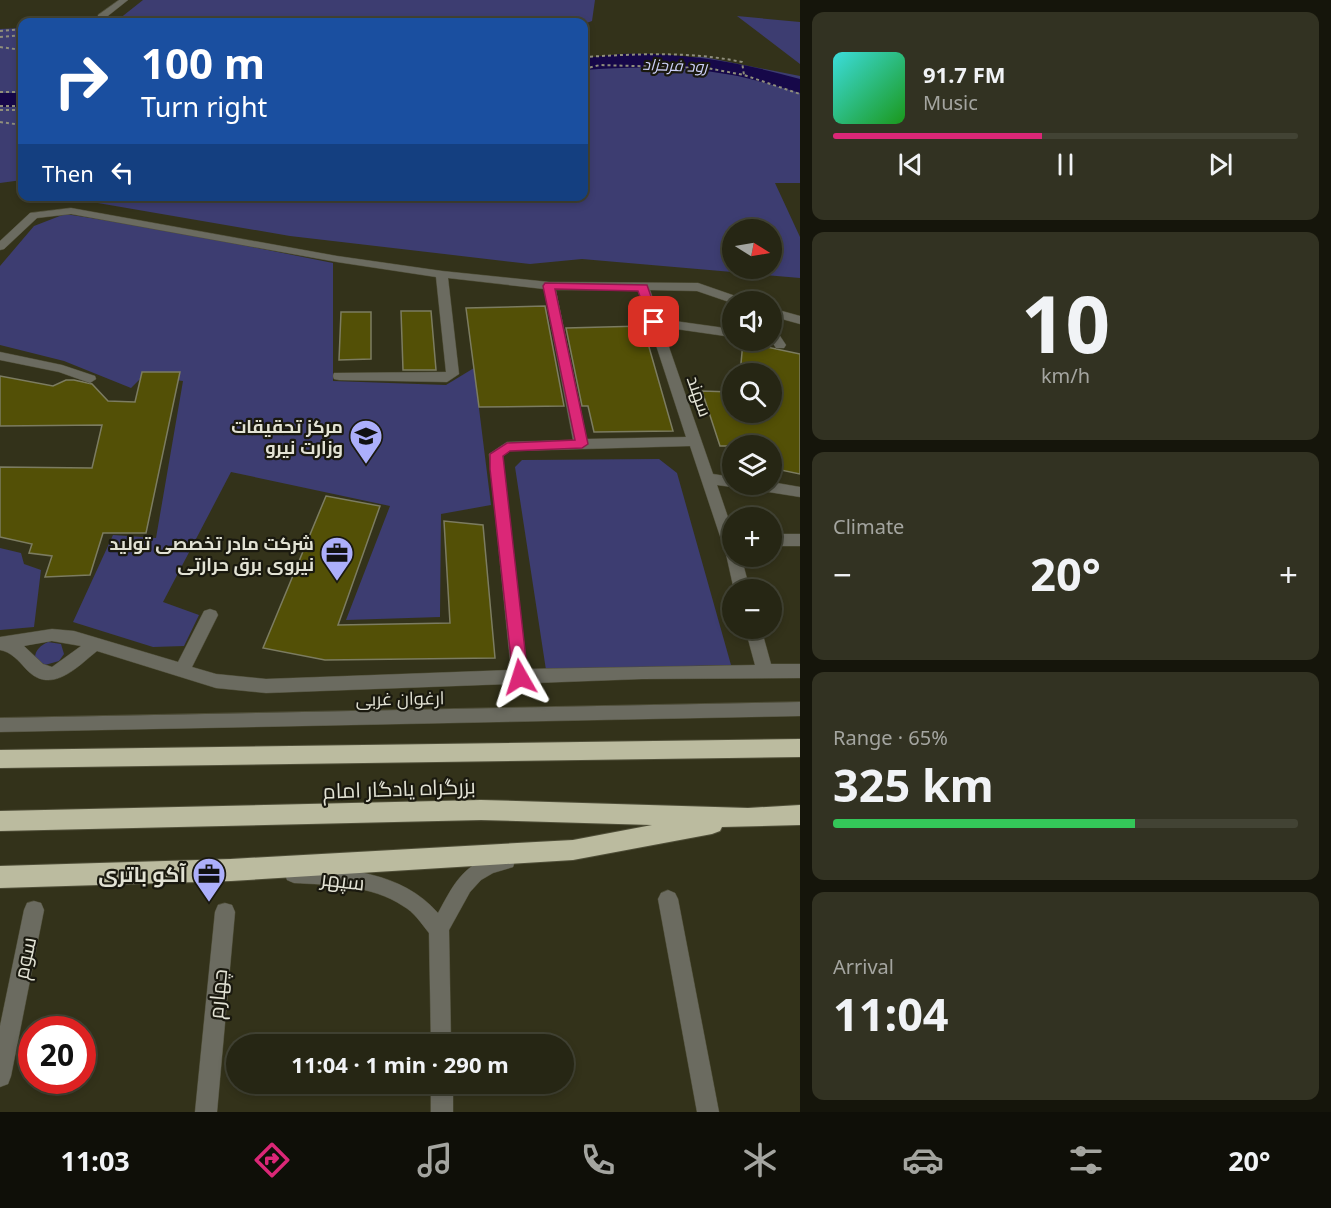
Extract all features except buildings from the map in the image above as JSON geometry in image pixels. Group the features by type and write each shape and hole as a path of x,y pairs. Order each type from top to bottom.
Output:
{"highway":[{"name":"بزرگراه یادگار امام","path":"0,759 800,748"},
{"name":"بزرگراه یادگار امام","path":"0,821 481,810 748,818 800,815"},
{"path":"0,877 231,870 573,850 748,818"}],"street":[{"path":"102,17 124,0"},
{"path":"0,248 34,215 71,211 337,259 442,274 549,286 698,287 722,296"},
{"path":"339,376 447,378 453,374 442,274"},
{"path":"549,286 582,444"},
{"name":"سهند","path":"643,288 722,520"},
{"path":"782,315 800,320"},
{"path":"654,322 722,332"},
{"path":"0,356 62,369 90,379"},
{"path":"520,677 496,454 507,447 519,446 695,441"},
{"path":"707,478 722,480"},
{"path":"782,489 800,492"},
{"path":"782,540 800,540"},
{"path":"181,672 210,615"},
{"path":"1,643 52,635 74,637 216,681 266,686 520,677 800,671"},
{"path":"756,639 765,671"},
{"path":"1,643 20,652 33,668 43,673 55,674 96,643"},
{"name":"ارغوان غربی","path":"0,725 800,709"},
{"path":"441,1034 439,929 463,886 474,874 489,865 525,856 573,850"},
{"name":"سپهر","path":"231,870 339,878 365,881 391,888 412,901 439,929"},
{"path":"668,899 708,1112"},
{"name":"سوم","path":"0,1076 34,910"},
{"name":"چهارم","path":"207,1112 225,912"},
{"path":"442,1094 442,1112"}],"path":[{"path":"0,31 18,29"},
{"path":"0,37 18,35"},
{"path":"0,47 18,49"},
{"path":"588,57 638,54 721,57 742,62 743,75"},
{"path":"588,68 600,66 707,68 743,75 800,94"},
{"path":"0,92 18,92"},
{"path":"0,108 18,108"},
{"path":"0,122 18,124"}],"shaded area":[{"path":"143,0 595,0 592,21 588,22 588,18 120,18"},
{"path":"737,16 800,22 800,64"},
{"path":"18,28 18,181 0,183 0,29"},
{"path":"704,57 800,76 800,183 775,183 800,237 800,278 782,276 782,219 722,219 722,271 582,259 530,264 290,236 86,201 588,201 588,58"},
{"path":"65,214 162,229 333,263 333,381 446,385 474,368 491,505 441,514 440,617 346,620 390,506 231,472 163,602 199,615 184,646 153,647 73,622 113,535 156,538 183,381 143,376 131,388 64,361 0,345 0,266 34,226"},
{"path":"659,459 677,473 731,665 546,670 515,467 522,460"},
{"path":"0,548 21,553 24,564 41,570 34,627 0,630"},
{"path":"48,642 61,644 64,654 59,661 45,665 35,658 35,655 39,648"}],"waterway":[{"name":"رود فرحزاد","path":"588,64 658,60 714,65 800,86"},
{"name":"رود فرحزاد","path":"0,100 18,100"}],"place":[{"name":"مرکز تحقیقات وزارت نیرو","path":"366,465"},
{"name":"شرکت مادر تخصصی تولید نیروی برق حرارتی","path":"337,582"},
{"name":"آکو باتری","path":"209,903"}],"route":[{"path":"520,677 496,454 507,447 582,444 549,286 643,288 654,322"}]}
